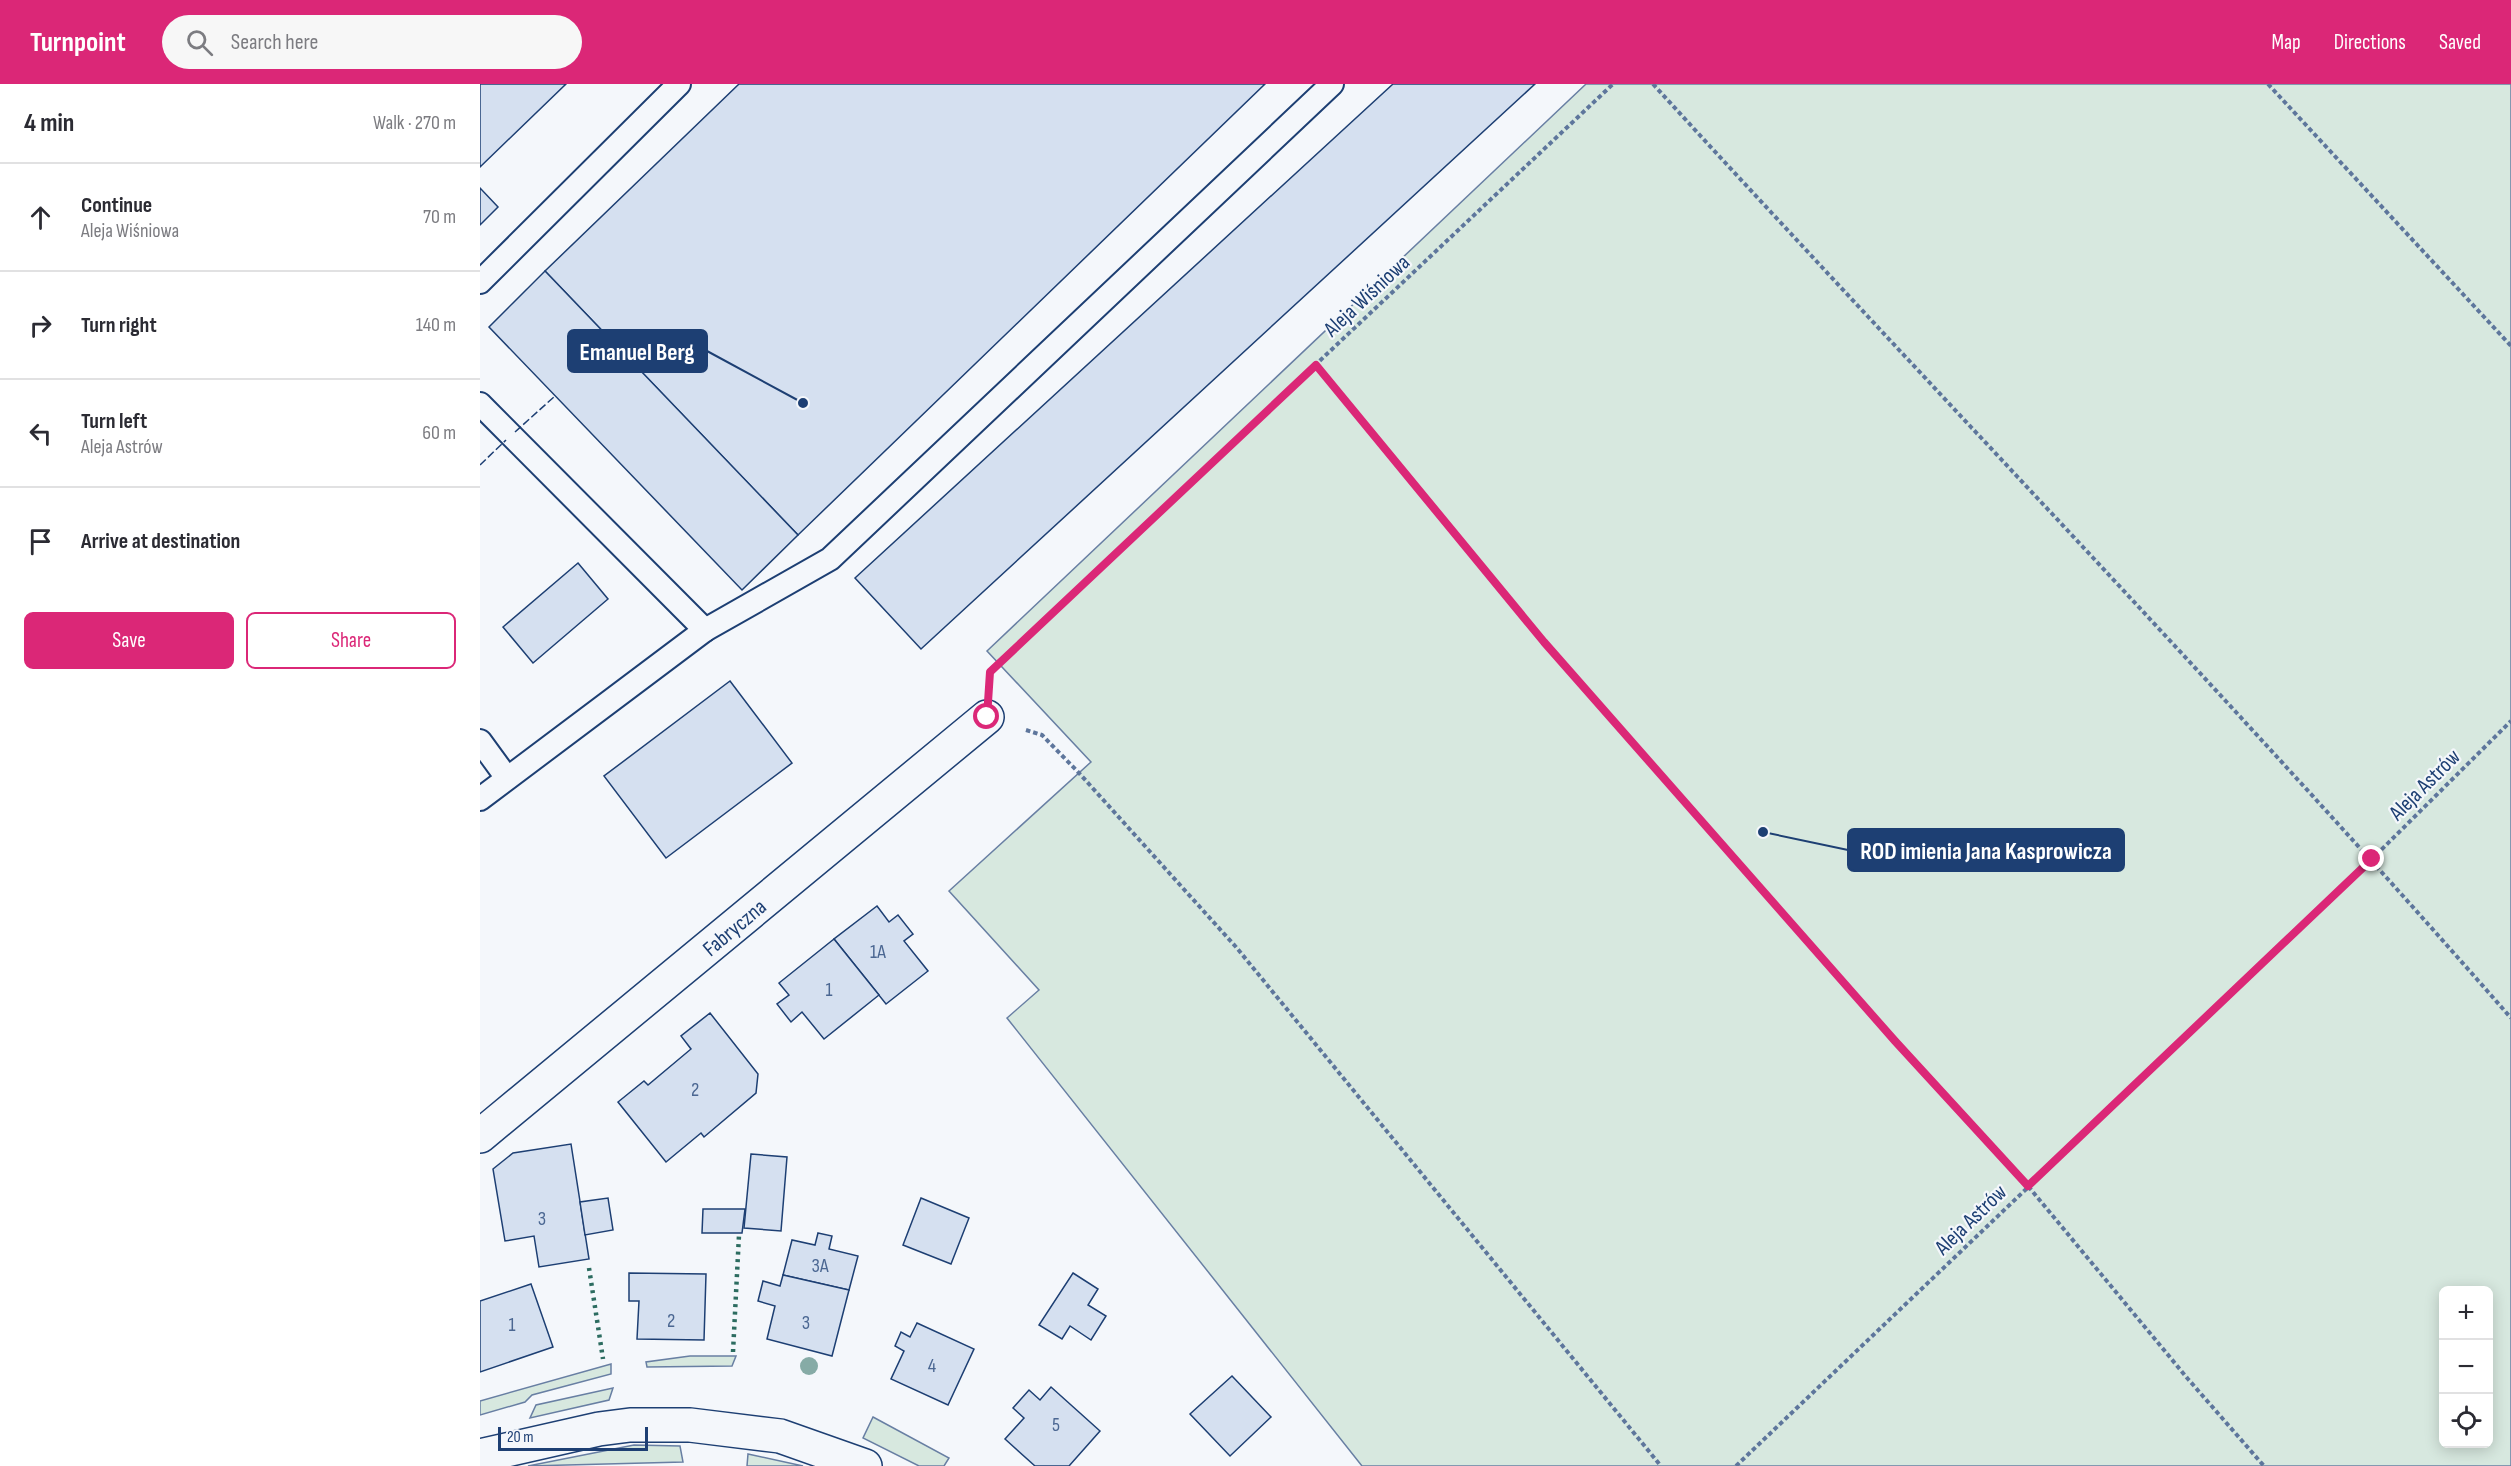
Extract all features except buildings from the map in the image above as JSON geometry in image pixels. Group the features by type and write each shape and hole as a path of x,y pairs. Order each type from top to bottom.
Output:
{"street":[{"name":"Fabryczna","path":"480,1136 987,717"},
{"path":"480,1456 599,1429 630,1425 690,1425 780,1436 865,1466"}],"lane":[{"path":"480,282 679,84"},
{"path":"480,799 705,630 830,559 1332,84"},
{"path":"480,404 705,630"},
{"path":"480,741 507,778"}],"path":[{"name":"Aleja Wiśniowa","path":"987,717 990,672 1613,84"},
{"path":"1653,84 1878,330 2372,859 2511,1018"},
{"path":"2268,84 2511,346"},
{"path":"1316,365 1544,642 1895,1041 2028,1186 2188,1379 2264,1466"},
{"path":"987,717 1042,735 1236,947 1661,1466"},
{"name":"Aleja Astrów","path":"1736,1466 2372,859 2511,721"}],"shaded area":[{"path":"1586,84 2511,84 2511,1466 1362,1466 1007,1018 1039,990 949,891 1091,762 987,651"},
{"path":"690,1356 736,1356 732,1366 647,1367 646,1362"},
{"path":"611,1364 611,1374 532,1395 525,1402 480,1415 480,1401"},
{"path":"613,1388 609,1400 530,1418 536,1405"},
{"path":"873,1417 949,1458 944,1466 919,1466 863,1438"},
{"path":"634,1445 680,1446 683,1462 528,1466"},
{"path":"748,1454 803,1466 747,1466"}],"hedge":[{"path":"733,1352 739,1235"},
{"path":"589,1268 603,1359"}],"fence":[{"path":"515,432 555,396"},
{"path":"480,465 506,440"}],"place":[{"name":"Emanuel Berg","path":"803,403"},
{"name":"ROD imienia Jana Kasprowicza","path":"1763,832"}],"route":[{"path":"987,717 990,672 1316,365 1544,642 1895,1041 2028,1186 2372,859"}]}
